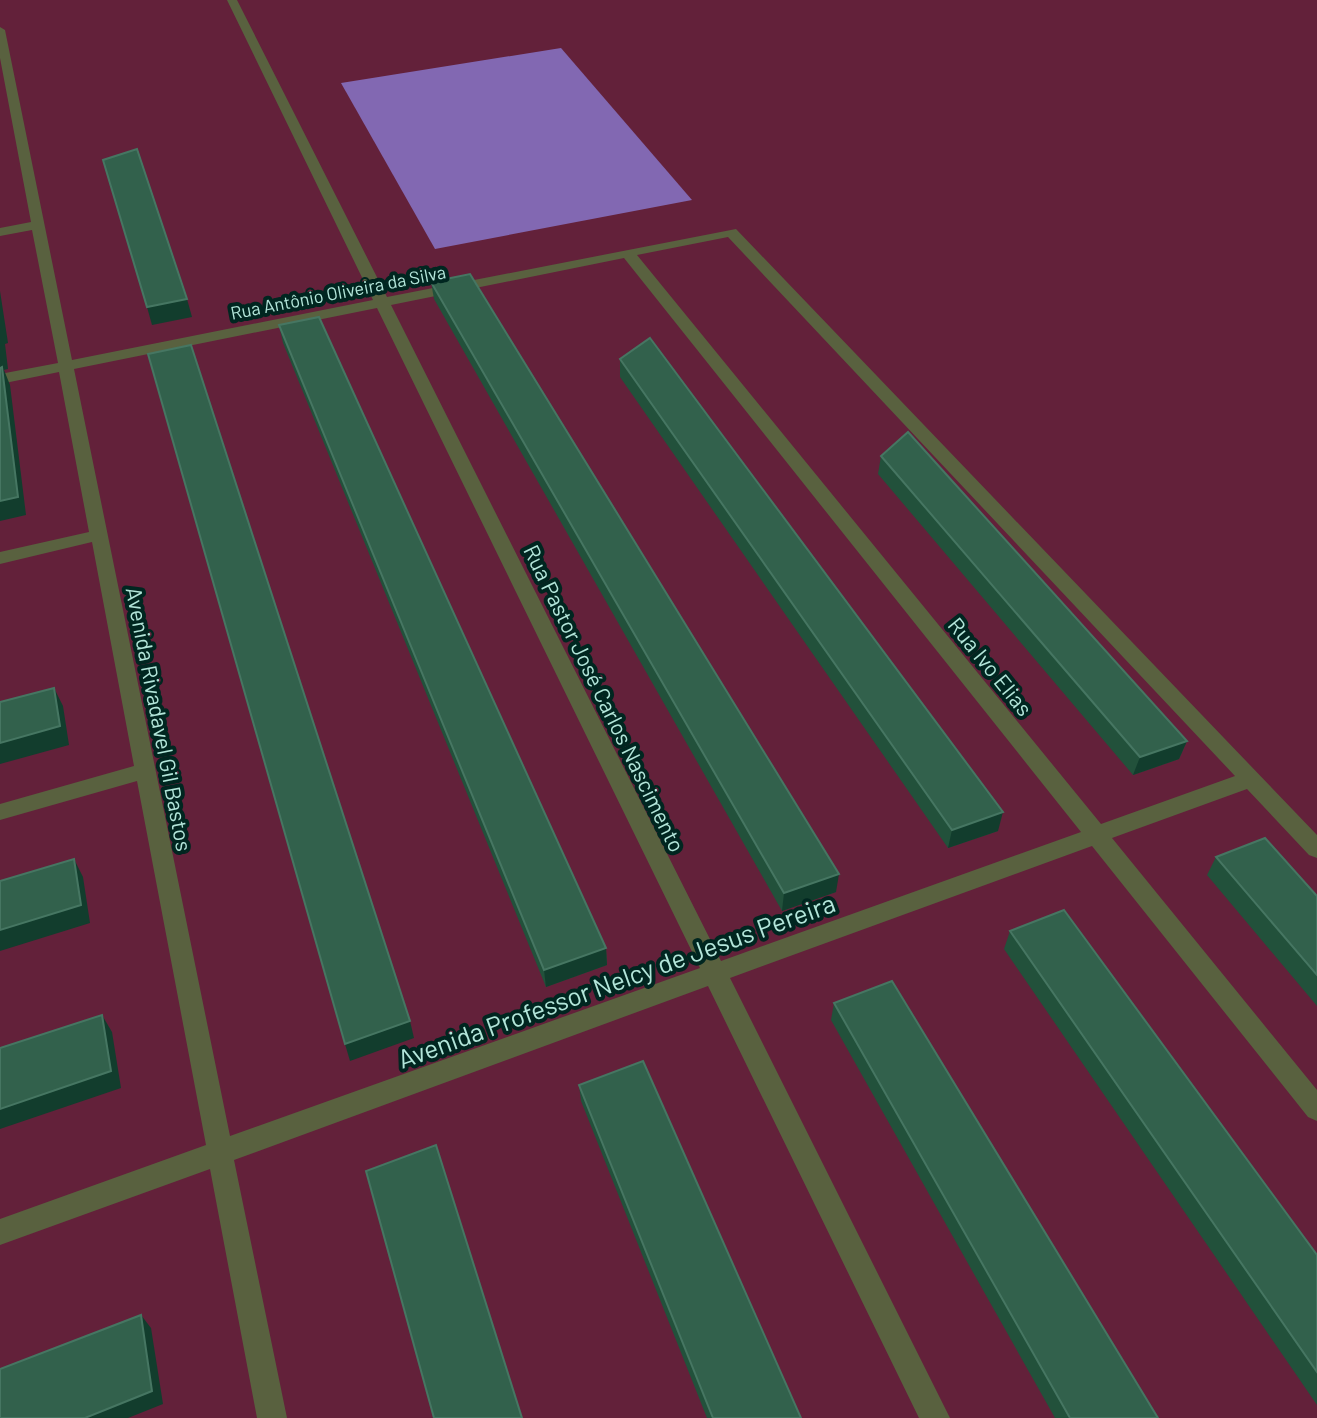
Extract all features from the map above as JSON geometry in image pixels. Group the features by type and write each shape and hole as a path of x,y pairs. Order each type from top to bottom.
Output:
{"street":[{"name":"Rua Pastor José Carlos Nascimento","path":"232,0 935,1418"},
{"name":"Avenida Rivadavel Gil Bastos","path":"1,35 9,124 38,225 272,1418"},
{"path":"0,232 38,225"},
{"name":"Rua Antônio Oliveira da Silva","path":"0,379 731,232 1251,779"},
{"name":"Rua Ivo Elias","path":"628,253 1317,1109"},
{"path":"0,558 99,535"},
{"path":"0,812 145,771"},
{"path":"1251,779 1317,849"},
{"name":"Avenida Professor Nelcy de Jesus Pereira","path":"0,1232 1251,779"}],"shaded area":[{"path":"0,0 1317,0 1317,1418 0,1418"},
{"path":"561,48 692,200 435,249 341,83"}],"building":[{"path":"137,149 187,299 147,307 103,160"},
{"path":"470,274 839,874 784,893 431,282"},
{"path":"319,317 606,948 544,970 279,325"},
{"path":"650,338 1003,812 952,830 620,359"},
{"path":"191,345 410,1021 345,1044 148,354"},
{"path":"0,368 18,497 0,501"},
{"path":"908,432 1187,741 1140,757 881,456"},
{"path":"54,688 60,726 0,743 0,702"},
{"path":"1265,838 1317,896 1317,975 1216,857"},
{"path":"74,859 81,905 0,930 0,881"},
{"path":"1064,910 1317,1255 1317,1372 1010,931"},
{"path":"892,981 1158,1418 1070,1418 834,1003"},
{"path":"102,1015 111,1071 0,1109 0,1048"},
{"path":"643,1061 801,1418 713,1418 579,1085"},
{"path":"436,1145 522,1418 434,1418 366,1171"},
{"path":"141,1315 152,1391 85,1418 0,1418 0,1369"}]}
